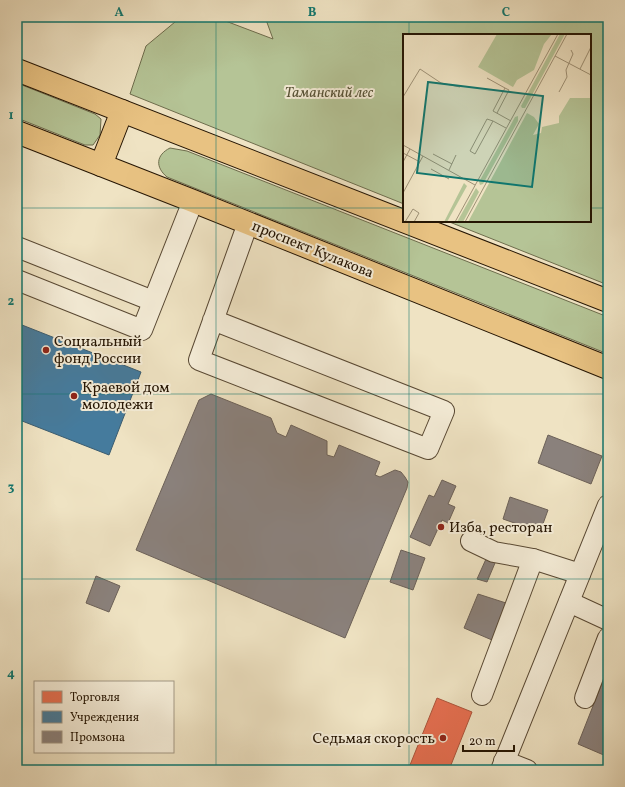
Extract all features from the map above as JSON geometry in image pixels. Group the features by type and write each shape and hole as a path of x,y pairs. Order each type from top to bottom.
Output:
{"main road":[{"path":"17,70 403,221"},
{"path":"101,165 122,111"},
{"name":"проспект Кулакова","path":"17,132 608,368"},
{"path":"406,222 608,301"}],"street":[{"path":"17,280 142,330 193,201"},
{"path":"213,320 444,411 428,449 199,360 213,320 248,223"},
{"path":"17,247 153,301"},
{"path":"527,770 502,765 608,505"},
{"path":"471,541 494,552 533,560 580,574"},
{"path":"482,696 533,560"},
{"path":"569,602 608,620"},
{"path":"585,698 608,638"}],"green space":[{"name":"Таманский лес","path":"181,17 215,17 273,39 265,17 608,17 608,285 450,222 591,222 591,34 403,34 403,204 130,94 146,46"},
{"path":"17,83 95,114 101,119 100,135 93,145 85,145 17,118"},
{"path":"170,148 187,151 608,317 608,354 167,177 160,169 159,161 162,154"}],"building: Торговля":[{"path":"437,698 472,712 449,770 408,770"}],"building: Учреждения":[{"name":"Краевой дом молодежи","path":"17,323 141,372 109,455 17,419"}],"building: Промзона":[{"path":"211,394 271,418 277,433 286,437 291,425 327,441 327,455 334,457 339,445 380,462 375,475 380,477 395,470 401,472 408,482 407,488 345,638 136,550 199,400"},
{"path":"548,435 602,456 591,484 538,463"},
{"path":"442,480 456,486 448,504 455,507 448,523 442,520 430,546 410,537 429,495 434,497"},
{"path":"510,497 548,510 540,532 503,519"},
{"path":"401,550 425,558 413,590 390,582"},
{"path":"486,559 495,563 487,582 477,579"},
{"path":"96,576 120,586 109,612 86,603"},
{"path":"478,594 506,603 492,640 464,628"},
{"path":"608,668 608,751 606,756 578,744"}],"place":[{"name":"Социальный фонд России","path":"46,350"},
{"name":"Краевой дом молодежи","path":"74,396"},
{"name":"Изба, ресторан","path":"441,527"},
{"name":"Седьмая скорость","path":"443,738"}]}
